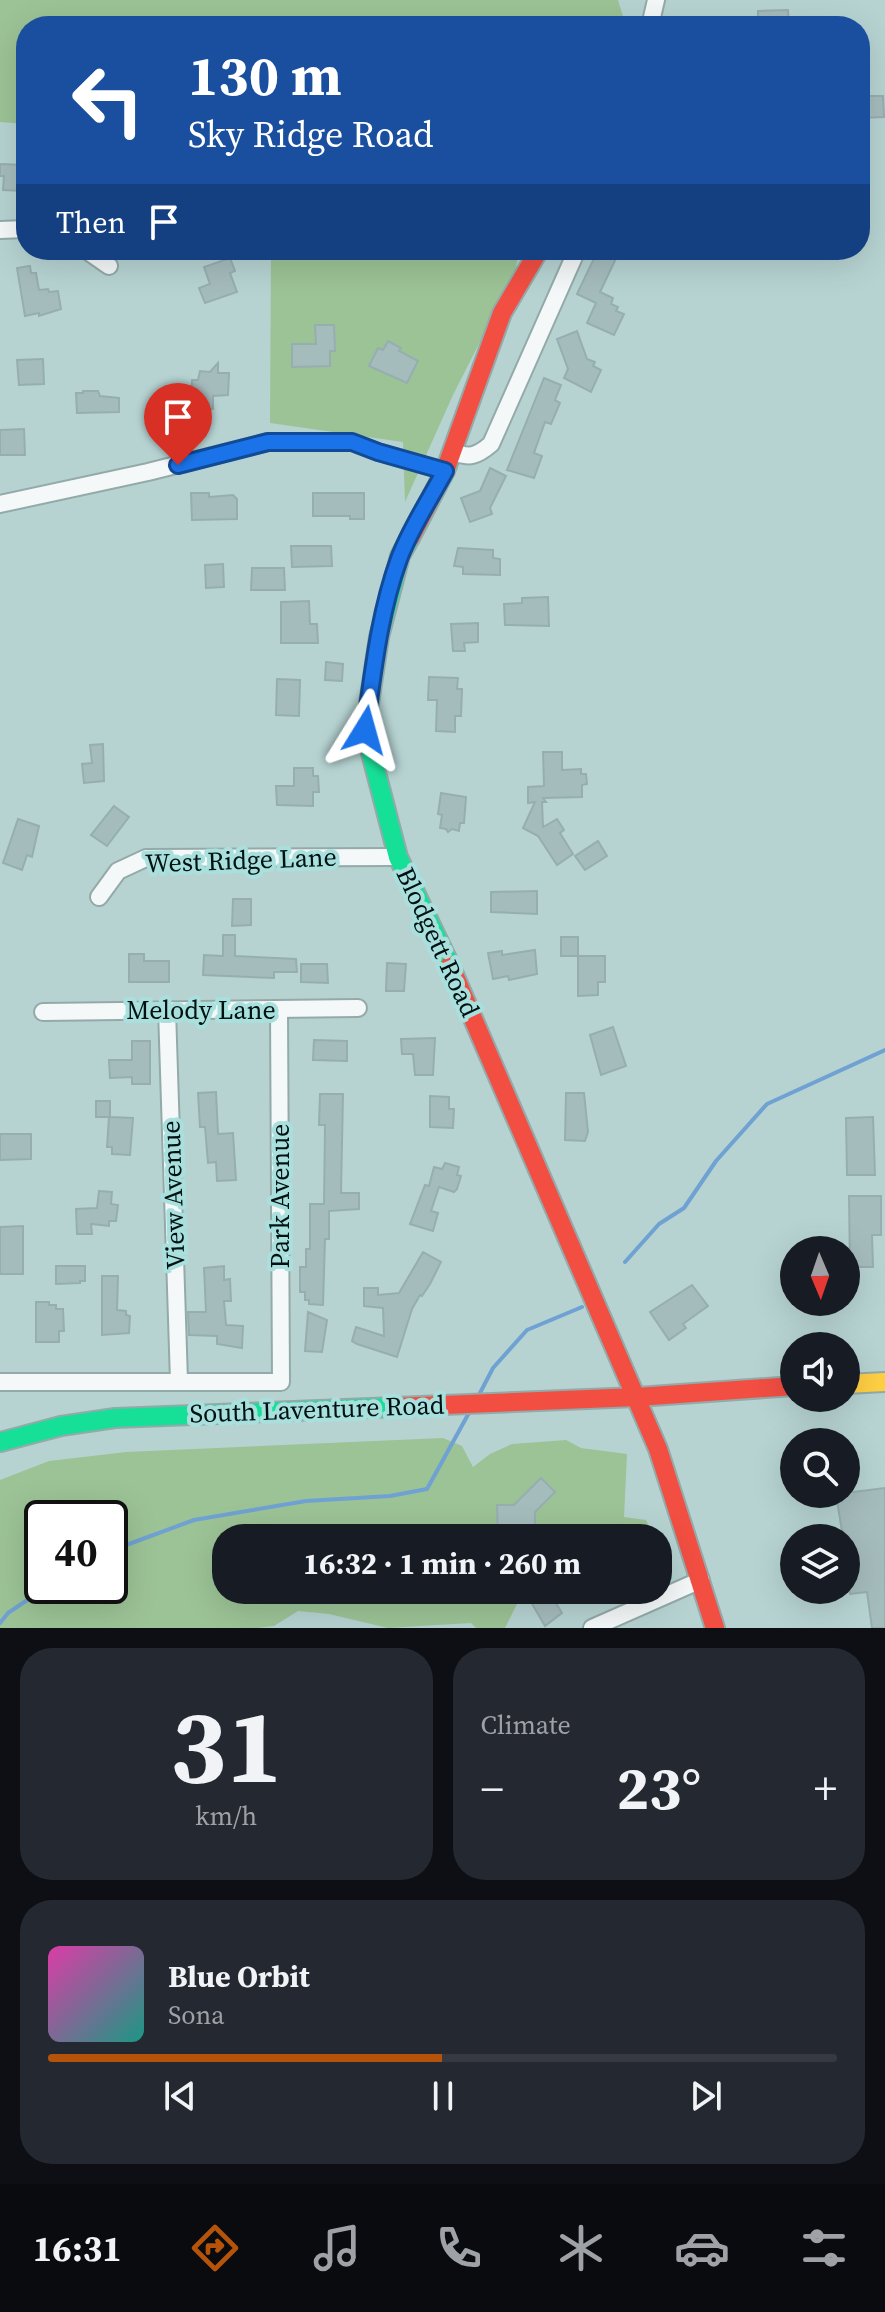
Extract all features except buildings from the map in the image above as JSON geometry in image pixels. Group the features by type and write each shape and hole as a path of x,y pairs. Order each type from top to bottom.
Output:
{"street":[{"path":"100,260 109,266"},
{"name":"Blodgett Road","path":"533,260 502,313 445,471 400,556 379,637 365,730 398,857 449,964 637,1397 658,1449 715,1628"},
{"path":"452,451 464,456 479,455 491,444 573,260"},
{"path":"0,504 268,442 352,442 445,471"},
{"name":"West Ridge Lane","path":"99,897 118,871 146,858 398,857"},
{"name":"Melody Lane","path":"43,1012 358,1008"},
{"name":"View Avenue","path":"167,1010 179,1381"},
{"name":"Park Avenue","path":"179,1381 281,1382 279,1010"},
{"path":"0,1382 179,1381"},
{"path":"860,1383 885,1382"},
{"name":"South Laventure Road","path":"0,1442 61,1426 115,1418 637,1397 780,1387"},
{"path":"592,1628 701,1580"}],"green space":[{"path":"0,0 618,0 623,16 16,16 16,123 0,122"},
{"path":"271,260 518,260 514,275 453,395 405,502 403,442 270,423"},
{"path":"443,1438 462,1446 473,1467 490,1454 512,1444 566,1440 581,1448 627,1454 624,1517 646,1520 648,1524 212,1524 212,1604 517,1604 505,1628 476,1628 471,1623 388,1628 329,1614 298,1611 274,1626 258,1628 0,1628 0,1480 49,1461 126,1452"}],"waterway":[{"path":"625,1262 659,1224 684,1208 716,1161 767,1104 885,1050"},
{"path":"480,1393 493,1368 527,1330 582,1307"},
{"path":"128,1544 194,1520 306,1501 390,1496 427,1489 470,1411"},
{"path":"0,1623 24,1602"}],"traffic: fast":[{"path":"410,538 400,556 379,637 365,730 398,857 450,965"},
{"path":"0,1442 61,1426 115,1418 396,1407"}],"traffic: slow":[{"path":"860,1383 885,1382"}],"traffic: jam":[{"path":"410,538 445,471 502,313 533,260"},
{"path":"450,965 658,1449 715,1628"},
{"path":"396,1407 637,1397 780,1387"}],"route":[{"path":"178,465 268,442 352,442 445,471 400,556 379,637 365,730"}]}
